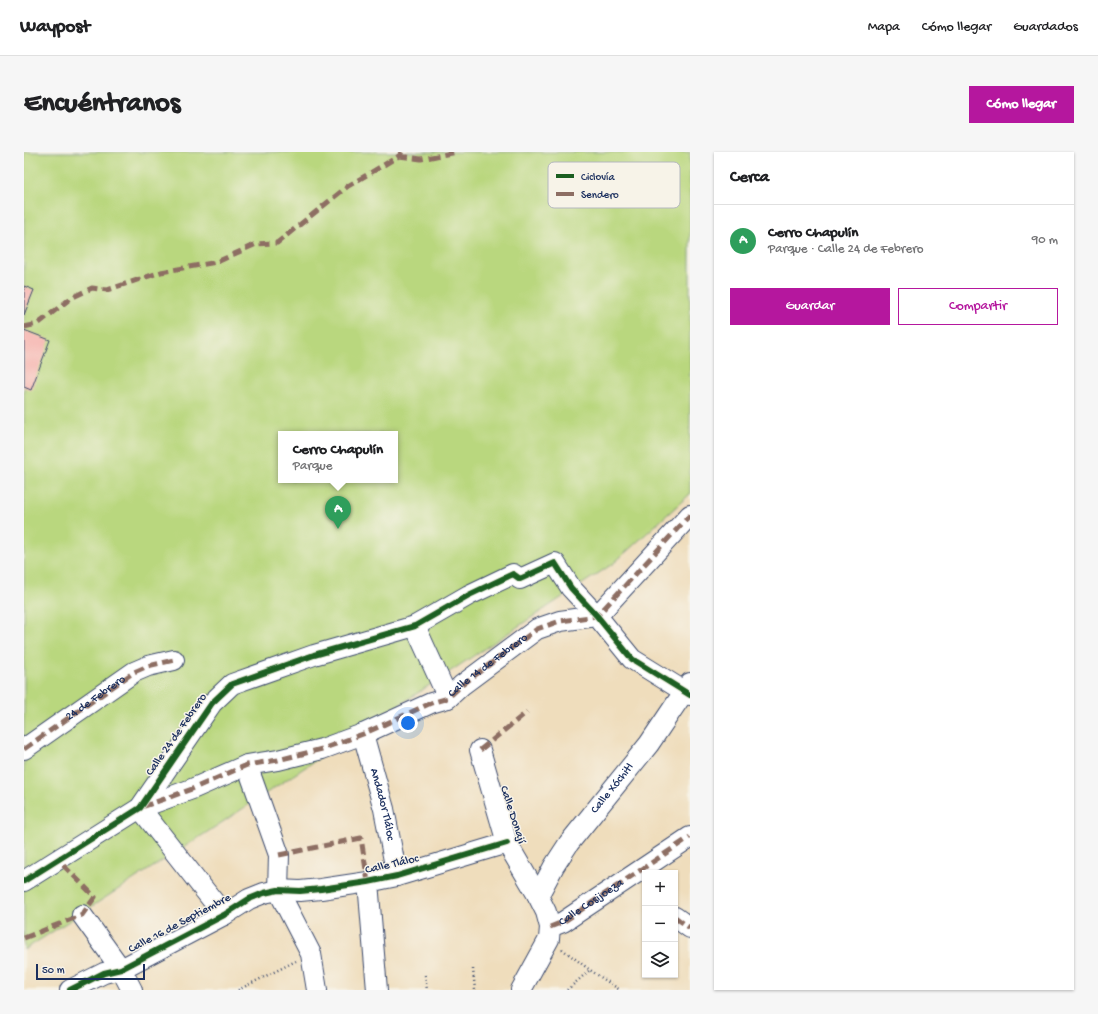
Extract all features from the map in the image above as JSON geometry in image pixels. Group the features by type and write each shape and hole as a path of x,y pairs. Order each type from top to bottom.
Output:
{"street":[{"path":"688,690 632,659 597,616 690,515"},
{"name":"Calle 24 de Febrero","path":"24,881 140,808 212,703 232,684 314,656 416,626 468,595 513,574 520,579 555,563 571,588 597,616"},
{"name":"Calle 14 de Febrero","path":"140,808 192,789 246,765 278,760 322,749 363,734 431,703 448,698 462,685 537,629 560,620 597,616"},
{"path":"416,626 448,698"},
{"name":"24 de Febrero","path":"24,749 134,672 148,666 174,660"},
{"name":"Calle Xóchitl","path":"538,896 554,866 569,843 649,744 688,690"},
{"name":"Andador Tláloc","path":"363,734 384,809 398,876"},
{"name":"Calle Donají","path":"480,750 507,843 546,912 550,933"},
{"path":"246,765 279,856 278,890 311,954 316,990"},
{"path":"140,808 224,915"},
{"name":"Calle Cosijoeza","path":"646,870 690,837"},
{"name":"Calle Tláloc","path":"278,890 300,891 321,889 398,876 507,843"},
{"name":"Calle Cosijoeza","path":"550,933 563,922 642,873"},
{"path":"368,882 376,990"},
{"name":"Calle 16 de Septiembre","path":"70,990 104,974 121,969 224,915 249,899 264,893 278,890"},
{"path":"82,914 121,969 132,990"},
{"path":"678,919 690,928"},
{"path":"521,990 550,933"}],"path":[{"path":"550,933 590,970 620,990"},
{"path":"238,990 311,954"},
{"path":"472,969 475,990"},
{"path":"567,990 590,970"},
{"path":"426,975 426,990"}],"green space":[{"path":"24,152 690,152 690,494 614,563 212,829 24,950"}],"building":[{"path":"24,286 34,290 24,315"},
{"path":"24,330 50,340 31,390 24,387"}],"marked path":[{"path":"24,327 38,324 71,298 92,288 107,290 161,272 217,262 256,244 277,243 348,186 399,156 402,152"},
{"path":"399,156 421,159 457,152"},
{"path":"142,807 192,789 247,765 278,760 322,749 363,734 431,703 448,698 462,685 537,629 560,621 597,616 690,515"},
{"path":"24,749 134,672 148,666 174,660"},
{"path":"480,750 527,712"},
{"path":"550,927 563,922 690,837"},
{"path":"279,855 361,838 368,882"},
{"path":"24,938 82,915 95,897 58,860"},
{"path":"678,919 690,928"}],"cycle path":[{"path":"24,881 140,808 212,703 232,684 314,655 415,626 469,595 513,574 520,579 555,563 571,588 597,616 632,659 690,695"},
{"path":"70,990 104,973 121,969 224,915 249,899 264,893 278,890 300,891 321,889 368,882 397,876 507,843"}],"place":[{"name":"Cerro Chapulín","path":"338,529"}]}
